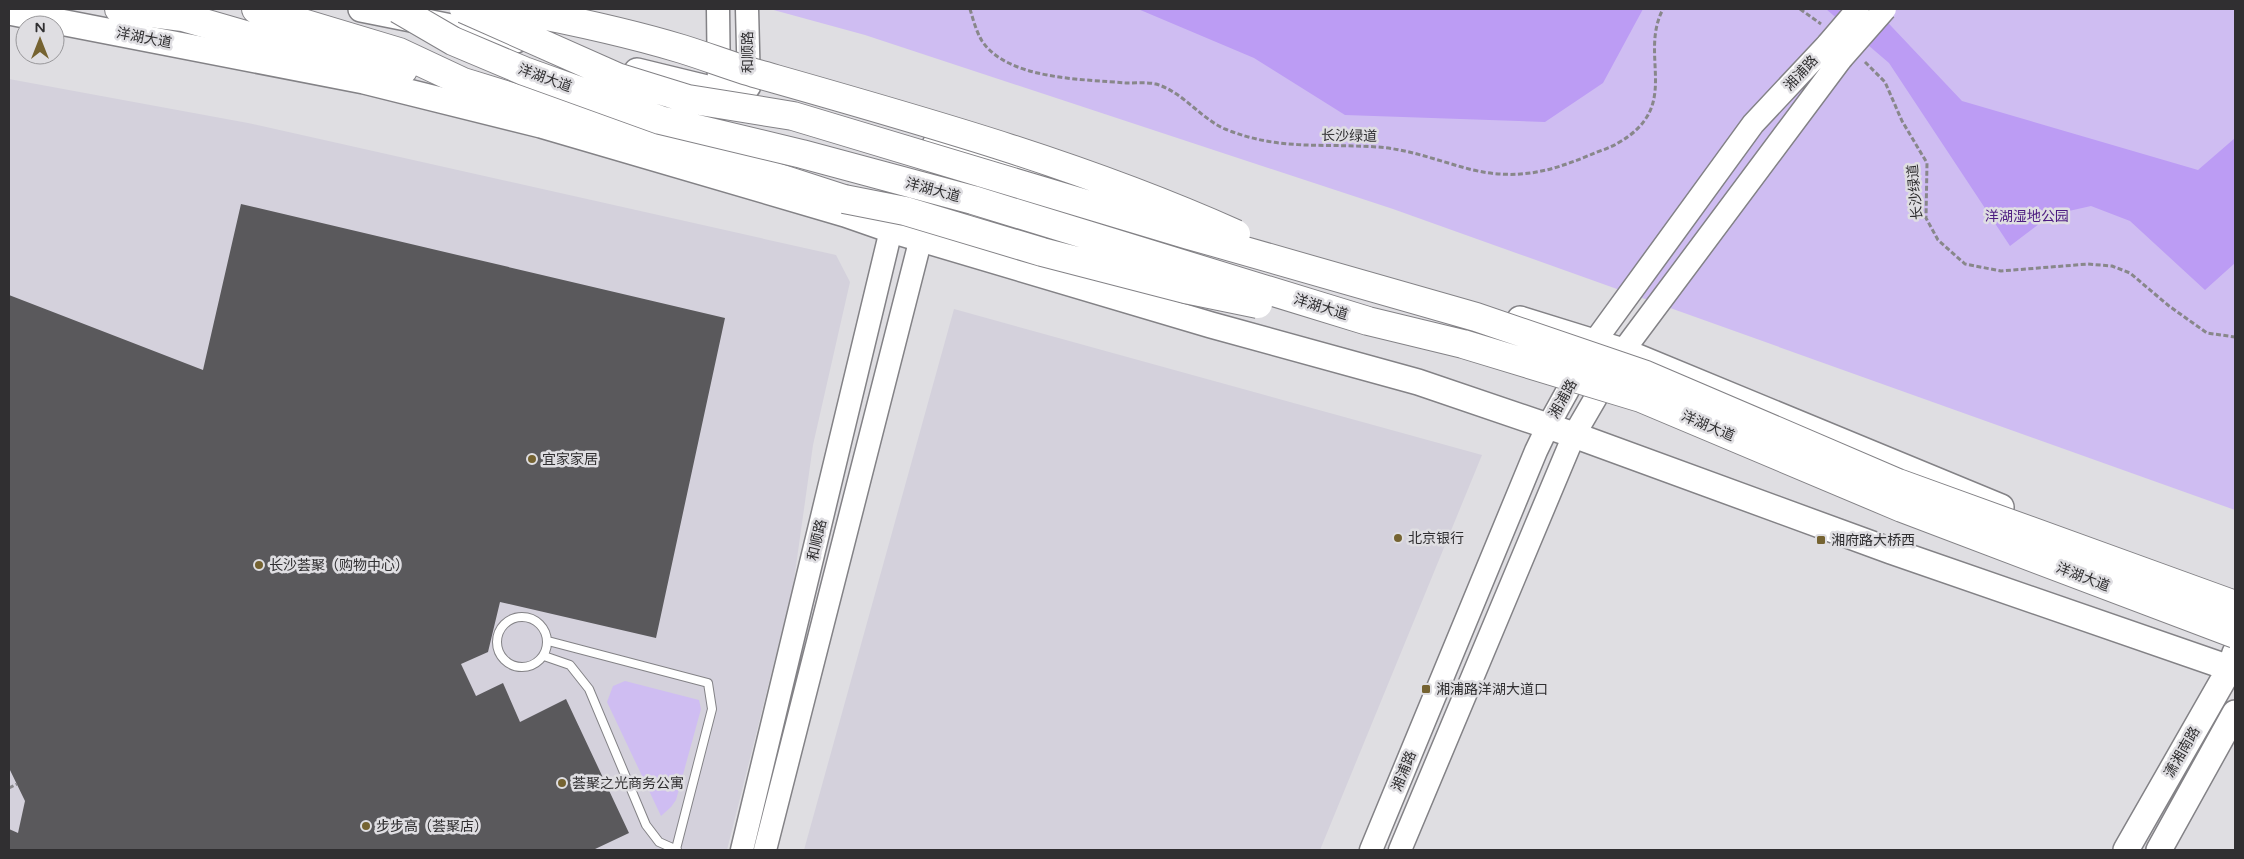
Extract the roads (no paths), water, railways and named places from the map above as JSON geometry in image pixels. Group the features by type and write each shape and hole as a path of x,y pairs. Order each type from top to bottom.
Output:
{"highway":[{"path":"119,9 183,17 252,37 463,82 554,110 632,139 678,153 736,164 844,199 905,211 1042,252 1185,289 1301,314 1368,321"},
{"path":"256,9 399,52 463,82"},
{"name":"洋湖大道","path":"398,9 453,41 516,68 660,120 802,154 973,200 1368,321 1463,344 1642,398 1902,508 2235,634"},
{"name":"洋湖大道","path":"464,9 617,77 688,99 793,116 1189,235 1394,292 1476,317 1646,375 1898,483 2235,604"},
{"path":"511,9 596,25 682,49 757,74 947,128 1116,184 1198,217 1277,253 1336,275 1394,292"}],"main road":[{"path":"361,9 495,35 719,91 749,95 814,110 1595,341 2235,604"},
{"path":"718,9 719,91"},
{"name":"和顺路","path":"747,9 749,95"},
{"name":"湘浦路","path":"1400,850 1574,435 1623,351 1838,46 1858,9"},
{"name":"湘浦路","path":"1371,850 1548,426 1595,341 1753,124 1838,46 1885,9"},
{"name":"洋湖大道","path":"9,12 364,81 541,125 845,214 891,230 1211,325 1418,382 1574,435 1892,551 2233,663"},
{"name":"和顺路","path":"742,850 891,230"},
{"name":"和顺路","path":"765,850 921,238"},
{"name":"潇湘南路","path":"2126,850 2233,663"},
{"name":"潇湘南路","path":"2159,850 2235,713"}],"lane":[{"path":"520,616 536,620 546,632 548,640 544,656 530,666 512,665 500,654 497,637 505,622 520,616"},
{"path":"544,656 570,665 589,689 646,825 659,842 677,850 712,709 708,683 548,640"}],"place":[{"name":"宜家家居","path":"532,459"},
{"name":"北京银行","path":"1398,538"},
{"name":"湘府路大桥西","path":"1821,540"},
{"name":"长沙荟聚（购物中心）","path":"259,565"},
{"name":"湘浦路洋湖大道口","path":"1426,689"},
{"name":"荟聚之光商务公寓","path":"562,783"},
{"name":"步步高（荟聚店）","path":"366,826"}],"park label":[{"name":"洋湖湿地公园","path":"2027,216"}]}
